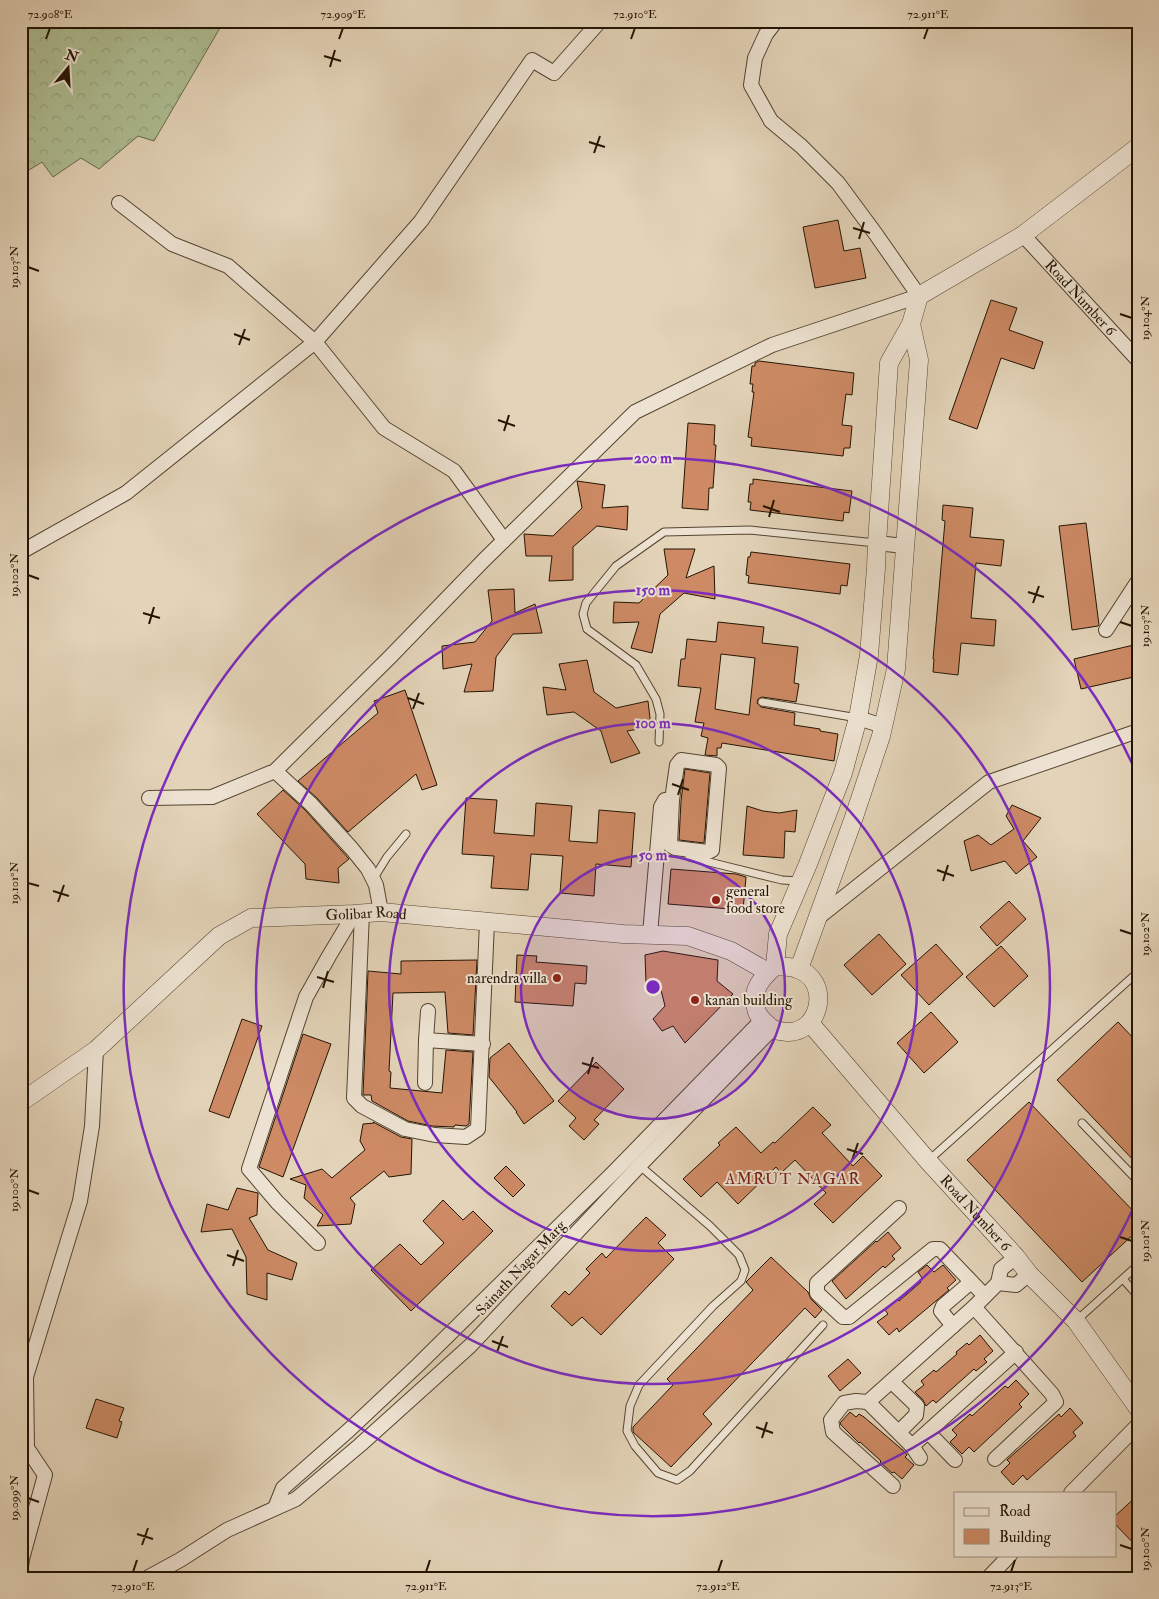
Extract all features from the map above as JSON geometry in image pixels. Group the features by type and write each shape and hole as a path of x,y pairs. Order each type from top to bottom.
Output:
{"street":[{"path":"21,552 126,493 315,342 421,221 532,60 554,73 600,21"},
{"path":"776,21 766,34 755,58 751,86 771,122 801,146 838,183 919,296"},
{"path":"148,798 212,797 275,772 504,540 635,412 772,345 919,296 1023,235 1138,147"},
{"path":"119,203 172,244 228,266 315,342 384,428 454,471 504,540"},
{"name":"Road Number 6","path":"1023,235 1138,360"},
{"path":"911,324 919,360 896,669 883,726 856,810 799,969 815,983 819,993 819,1004 816,1014 810,1023 801,1029 791,1032 780,1031 767,1025 756,1011 755,990 760,980 771,969 778,934 808,864 843,773 858,718 869,655 889,363 911,324 919,296"},
{"path":"884,431 914,435"},
{"path":"876,543 904,546"},
{"path":"1106,630 1138,581"},
{"path":"858,718 883,726"},
{"path":"819,917 989,782 1138,731"},
{"path":"680,760 716,765 719,768 712,850 708,852 675,848 670,844 672,800 677,765 680,760"},
{"path":"275,772 311,804 352,849 374,878 381,912"},
{"path":"650,934 661,807 664,800 672,800"},
{"path":"808,864 834,871"},
{"name":"Golibar Road","path":"21,1102 96,1050 219,936 251,918 381,912 623,934 688,936 731,951 771,969 799,969"},
{"path":"358,914 354,1098 362,1106 406,1128 435,1135 466,1137 478,1129 488,922"},
{"path":"318,1243 277,1202 249,1169 306,997 358,914"},
{"path":"425,1083 428,1011"},
{"name":"Road Number 6","path":"810,1023 928,1161 1016,1257 1029,1274 1076,1322 1138,1408"},
{"path":"276,1508 283,1488 349,1430 418,1365 630,1155 767,1025"},
{"name":"Sainath Nagar Marg","path":"146,1578 180,1560 228,1530 296,1499 432,1382 470,1346 640,1165 767,1025"},
{"path":"426,1040 483,1044"},
{"path":"21,1567 45,1474 27,1448 26,1378 80,1201 92,1126 96,1050"},
{"path":"899,1208 817,1283 817,1293 843,1317 849,1317 933,1249 940,1249 984,1296"},
{"path":"868,1402 974,1307 998,1282 1001,1269 1016,1257"},
{"path":"998,1282 1016,1285 1029,1274"},
{"path":"953,1326 941,1312 943,1306 971,1282"},
{"path":"974,1307 1016,1352 1052,1394 1056,1402 995,1459"},
{"path":"912,1446 1016,1352"},
{"path":"418,1365 432,1382"},
{"path":"892,1382 917,1406 916,1415 899,1432"},
{"path":"893,1486 833,1432 831,1420 844,1403 868,1402 899,1432 920,1458"},
{"path":"1072,1492 1138,1425"},
{"path":"928,1432 954,1460"},
{"path":"988,1578 1009,1556"}],"lane":[{"path":"658,742 660,714 656,699 636,666 587,629 583,614 586,603 616,566 664,532 750,530 876,543"},
{"path":"762,702 858,718"},
{"path":"374,878 387,857 406,834"},
{"path":"689,856 782,880 800,881"},
{"path":"928,1161 1138,972"},
{"path":"1082,1123 1138,1181"},
{"path":"630,1155 710,1226 739,1255 745,1270 742,1281 713,1306 639,1385 630,1406 627,1431 635,1446 658,1473 677,1480 690,1470 823,1325"},
{"path":"1076,1322 1138,1265"},
{"path":"1122,1279 1138,1296"}],"green space":[{"path":"21,21 224,21 154,141 138,136 99,169 81,158 53,177 42,162 21,175"}],"building":[{"path":"838,220 844,251 860,248 866,278 815,288 803,227"},
{"path":"991,300 1017,308 1009,330 1043,342 1034,369 1001,358 977,429 949,419"},
{"path":"759,361 854,373 852,395 846,394 842,425 852,426 850,448 844,448 843,456 751,446 752,438 748,437 754,392 752,392 753,384 750,384 752,366 755,366 755,363"},
{"path":"688,423 715,425 714,445 716,445 713,488 709,488 708,510 682,508"},
{"path":"753,479 852,491 849,513 844,512 843,521 750,510 751,502 748,502 750,484 753,484"},
{"path":"577,481 605,485 602,508 628,506 627,530 597,526 573,547 573,580 549,581 552,556 526,556 524,534 553,536 582,508"},
{"path":"943,505 973,508 970,537 1004,540 1001,566 976,563 971,618 996,620 994,646 961,643 958,675 933,672 945,521 942,520"},
{"path":"1086,523 1099,625 1072,630 1059,526"},
{"path":"664,549 695,549 686,578 714,566 715,599 684,593 660,614 652,653 631,648 639,622 613,623 614,602 639,603 668,575"},
{"path":"751,552 850,564 847,586 841,585 840,594 748,583 749,576 746,575 748,557 750,557"},
{"path":"514,589 515,613 535,604 542,633 513,634 496,657 493,691 464,692 472,664 443,669 442,646 475,642 492,621 488,590"},
{"path":"718,622 764,627 762,643 798,647 794,683 799,684 796,702 762,697 758,699 757,703 761,707 795,713 794,725 838,734 834,761 722,743 721,748 717,748 717,756 705,755 708,738 701,736 704,723 695,722 701,688 678,686 681,659 685,659 687,639 716,642","holes":["721,654 755,658 749,715 715,709"]},
{"path":"1138,644 1138,676 1081,689 1074,659"},
{"path":"587,660 594,692 616,708 648,701 651,727 627,731 640,753 611,763 601,731 574,712 547,715 543,687 566,690 559,664"},
{"path":"405,690 437,785 422,790 416,774 348,832 317,798 298,781 378,713 374,701"},
{"path":"685,769 710,773 704,843 679,840"},
{"path":"283,790 305,810 349,859 338,868 339,883 306,879 305,864 257,814"},
{"path":"466,798 497,800 494,833 534,836 536,803 572,806 569,841 597,843 599,810 635,813 631,867 596,864 594,896 560,893 563,856 531,854 528,890 491,888 494,856 462,854"},
{"path":"1012,805 1041,818 1023,841 1037,857 1016,874 1005,861 971,871 964,841 978,835 991,845 1014,829 1006,816"},
{"path":"747,806 779,813 797,810 795,832 785,831 784,858 743,855"},
{"path":"671,869 736,874 746,877 743,910 668,904"},
{"path":"1009,901 1026,919 997,946 980,927"},
{"path":"879,934 906,964 872,995 844,965"},
{"path":"936,944 963,974 929,1005 901,975"},
{"path":"1001,946 1028,976 994,1007 966,977"},
{"name":"kanan building","path":"663,951 718,960 717,981 733,994 685,1043 673,1026 662,1031 653,1019 665,1006 660,986 646,983 645,955"},
{"name":"narendra villa","path":"517,955 537,956 536,962 587,966 586,984 575,983 573,1006 515,1002"},
{"path":"477,960 473,1035 448,1033 445,992 393,993 389,1071 391,1072 390,1088 442,1093 446,1050 473,1052 469,1124 466,1126 455,1125 454,1127 432,1126 408,1121 372,1101 371,1095 363,1095 368,971 401,974 401,961"},
{"path":"931,1012 958,1042 924,1073 897,1043"},
{"path":"242,1019 262,1026 229,1118 209,1111"},
{"path":"1118,1022 1138,1043 1138,1165 1057,1080"},
{"path":"303,1034 331,1044 283,1177 259,1167"},
{"path":"509,1043 554,1101 524,1124 517,1112 489,1077 490,1058"},
{"path":"596,1062 624,1089 594,1120 599,1124 584,1140 569,1126 576,1118 558,1101"},
{"path":"1029,1102 1138,1216 1138,1230 1082,1282 967,1160"},
{"path":"813,1107 831,1125 822,1133 853,1166 863,1156 882,1176 833,1223 814,1204 826,1193 795,1160 781,1173 776,1167 738,1204 717,1182 701,1197 683,1179 720,1145 718,1143 736,1127 761,1153 773,1142 775,1143"},
{"path":"373,1122 401,1137 412,1139 411,1174 389,1177 384,1171 350,1198 355,1204 351,1224 317,1226 323,1215 304,1198 306,1185 290,1179 322,1169 332,1178 365,1150 360,1141 363,1124"},
{"path":"506,1166 525,1185 513,1197 494,1178"},
{"path":"237,1188 258,1193 257,1215 249,1218 268,1250 297,1263 292,1280 267,1273 267,1300 247,1294 246,1257 232,1229 201,1232 207,1204 228,1210"},
{"path":"443,1200 463,1220 473,1211 493,1231 411,1311 371,1270 400,1244 421,1265 444,1243 423,1221"},
{"path":"646,1217 666,1235 658,1243 674,1259 601,1335 582,1317 572,1326 551,1306 565,1291 569,1295 590,1273 586,1269 602,1253 606,1258"},
{"path":"888,1232 901,1248 892,1256 895,1259 885,1268 883,1266 846,1299 832,1281"},
{"path":"771,1257 808,1292 811,1299 822,1310 815,1318 805,1308 703,1414 712,1424 671,1467 633,1432 633,1427 673,1385 667,1379 753,1290 746,1282"},
{"path":"927,1265 934,1272 943,1265 956,1280 947,1288 949,1290 899,1332 897,1328 889,1335 877,1322 888,1314 885,1310 921,1282 919,1281 922,1278 918,1272"},
{"path":"980,1335 993,1351 984,1359 987,1362 976,1371 974,1369 936,1403 933,1400 926,1406 915,1392 924,1385 921,1381 934,1370 936,1372 957,1354 956,1352 967,1343 969,1345"},
{"path":"848,1359 861,1373 840,1391 828,1376"},
{"path":"1016,1380 1029,1394 1019,1404 1022,1407 974,1452 969,1447 962,1454 950,1442 957,1435 952,1430 970,1414 972,1416 1005,1386 1008,1388"},
{"path":"96,1399 124,1408 119,1421 122,1422 117,1438 86,1428"},
{"path":"1070,1408 1083,1423 1073,1432 1076,1436 1027,1480 1023,1475 1013,1485 1001,1472 1010,1463 1007,1460 1059,1414 1061,1417"},
{"path":"850,1412 856,1417 859,1414 864,1417 905,1452 907,1455 905,1457 914,1465 902,1479 894,1472 892,1473 841,1425 840,1423"},
{"path":"1138,1495 1138,1548 1116,1525 1116,1515"}],"place":[{"name":"general food store","path":"716,900"},
{"name":"narendra villa","path":"557,978"},
{"name":"kanan building","path":"695,1000"}],"district":[{"name":"AMRUT NAGAR","path":"793,1179"}]}
